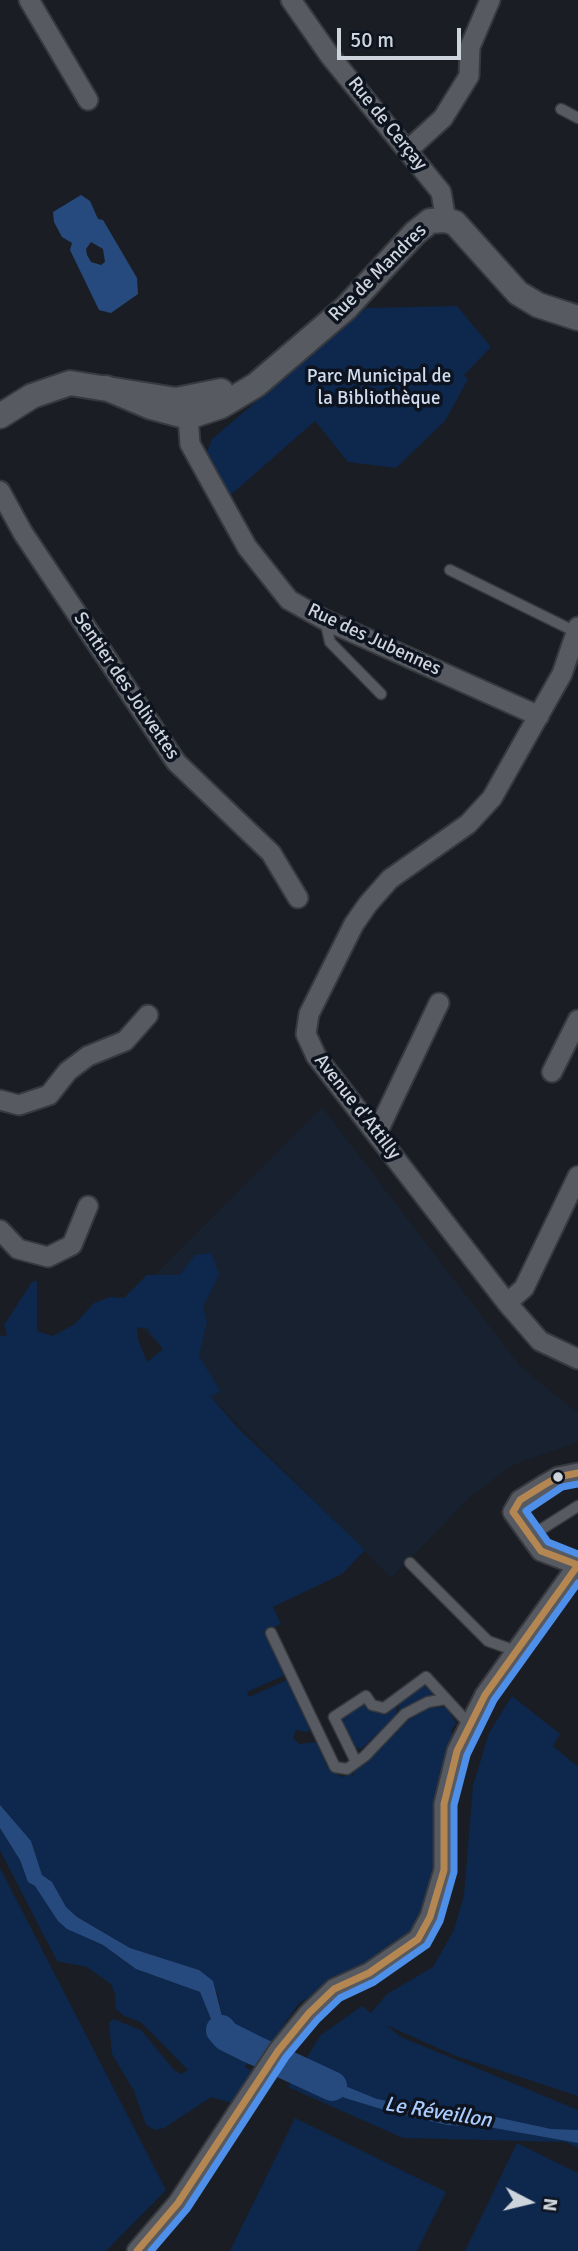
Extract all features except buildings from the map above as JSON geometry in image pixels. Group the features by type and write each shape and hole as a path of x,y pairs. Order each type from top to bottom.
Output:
{"street":[{"path":"29,0 88,100"},
{"name":"Rue de Cerçay","path":"290,0 330,56 442,192 446,220"},
{"path":"409,149 443,118 468,76 470,47 490,0"},
{"path":"446,220 466,232 517,293 538,305 578,318"},
{"name":"Rue de Mandres","path":"106,388 152,407 188,417 221,407 238,397 346,308 415,233 430,221 446,220"},
{"name":"Rue de Mandres","path":"0,416 32,396 70,383 176,400 210,396 281,361"},
{"name":"Rue des Jubennes","path":"188,417 190,444 247,547 289,600 325,620 539,716"},
{"name":"Sentier des Jolivettes","path":"0,492 23,533 176,762 271,853 298,898"},
{"name":"Avenue d'Attilly","path":"577,629 562,674 492,799 468,824 390,879 368,904 354,924 309,1014 306,1034 316,1056 507,1303 540,1341 578,1359"},
{"path":"377,1133 439,1003"},
{"path":"0,1100 19,1105 50,1095 68,1071 88,1056 125,1041 148,1015"},
{"path":"552,1072 578,1020"},
{"path":"507,1303 524,1288 578,1177"},
{"path":"0,1230 18,1249 48,1257 72,1245 88,1206"},
{"path":"137,2251 178,2203 274,2058 309,2013 334,1989 369,1973 418,1939 430,1917 444,1870 444,1804 457,1751 469,1724 516,1651 578,1565 541,1551 513,1512 520,1500 558,1477 578,1474"}],"lane":[{"path":"561,109 578,118"},
{"path":"450,570 577,629"},
{"path":"325,620 330,642 382,694"},
{"path":"529,1536 578,1506"},
{"path":"410,1563 488,1640 516,1651"},
{"path":"271,1633 335,1768 347,1769 405,1714 428,1702 446,1699"},
{"path":"356,1762 334,1717 366,1696 378,1707 390,1706 426,1678 469,1724"}],"shaded area":[{"path":"322,1107 520,1366 578,1413 578,1442 513,1465 471,1496 391,1578 122,1308"}],"green space":[{"name":"Parc Municipal de la Bibliothèque","path":"457,306 491,347 464,375 468,379 445,421 396,468 348,462 315,421 226,499 207,452 212,439 366,308"},
{"path":"211,1253 219,1274 203,1307 207,1322 199,1356 221,1392 210,1396 238,1428 365,1550 342,1574 273,1607 281,1624 264,1631 285,1675 247,1692 249,1697 287,1680 310,1729 307,1732 296,1730 293,1738 299,1744 316,1742 327,1767 342,1777 351,1774 354,1777 353,1773 393,1731 427,1708 446,1707 456,1723 451,1730 453,1735 440,1772 435,1815 433,1890 412,1933 393,1952 299,2003 271,2043 261,2038 257,2045 223,2020 217,1992 199,1970 130,1948 77,1917 66,1907 52,1882 42,1875 31,1841 0,1805 0,1335 5,1337 7,1334 4,1325 32,1282 37,1281 37,1331 53,1336 75,1324 94,1303 110,1297 124,1298 147,1275 180,1275 195,1255","holes":["146,1327 163,1349 147,1362 138,1339 137,1328"]},
{"path":"426,1681 435,1692 398,1714 400,1701"},
{"path":"512,1696 560,1734 553,1746 578,1767 578,2096 456,2056 386,2025 401,2037 578,2110 578,2148 566,2142 403,2138 288,2087 321,2035 362,2006 371,2013 387,1994 433,1967 454,1930 464,1895 473,1786 489,1733"},
{"path":"361,1702 397,1703 396,1716 361,1749 355,1747 341,1718"},
{"path":"0,1828 20,1860 28,1882 35,1886 67,1929 103,1945 136,1969 200,1992 222,2045 250,2059 245,2067 253,2072 232,2103 211,2097 164,2128 155,2130 146,2125 134,2091 112,2054 109,2023 113,2019 141,2030 175,2071 181,2074 188,2070 141,2022 124,2016 116,2009 111,1984 87,1967 57,1961 0,1850"},
{"path":"0,1868 166,2190 106,2251 0,2251"},
{"path":"295,2118 446,2192 417,2251 230,2251"},
{"path":"517,2143 578,2173 578,2251 465,2251"}],"water":[{"path":"81,195 90,201 98,219 103,220 137,278 138,294 111,313 99,310 70,250 72,243 62,237 54,222 53,212","holes":["91,242 103,249 105,262 101,265 91,262 86,249"]},
{"path":"0,1805 31,1841 42,1875 52,1882 66,1907 77,1917 130,1948 199,1970 213,1981 223,2020 257,2045 250,2059 222,2046 200,1992 136,1969 103,1945 67,1929 58,1921 35,1886 28,1882 20,1860 0,1828"},
{"path":"299,2062 308,2071 377,2099 446,2112 477,2113 551,2129 578,2130 578,2143 494,2128 447,2125 391,2112 345,2098 291,2076"}],"waterway":[{"name":"Le Réveillon","path":"221,2030 226,2036 332,2086"}],"transit line":[{"path":"578,1473 558,1477 544,1485 520,1500 513,1512 541,1551 578,1565"},
{"path":"578,1484 562,1487 526,1511 548,1542 578,1554"},
{"path":"137,2251 178,2203 278,2051 309,2013 334,1989 369,1973 418,1939 430,1917 444,1870 444,1804 457,1751 485,1695 578,1565"},
{"path":"151,2251 187,2209 286,2057 317,2020 340,1998 374,1982 427,1945 440,1921 454,1872 454,1805 467,1755 494,1700 578,1583"}]}
